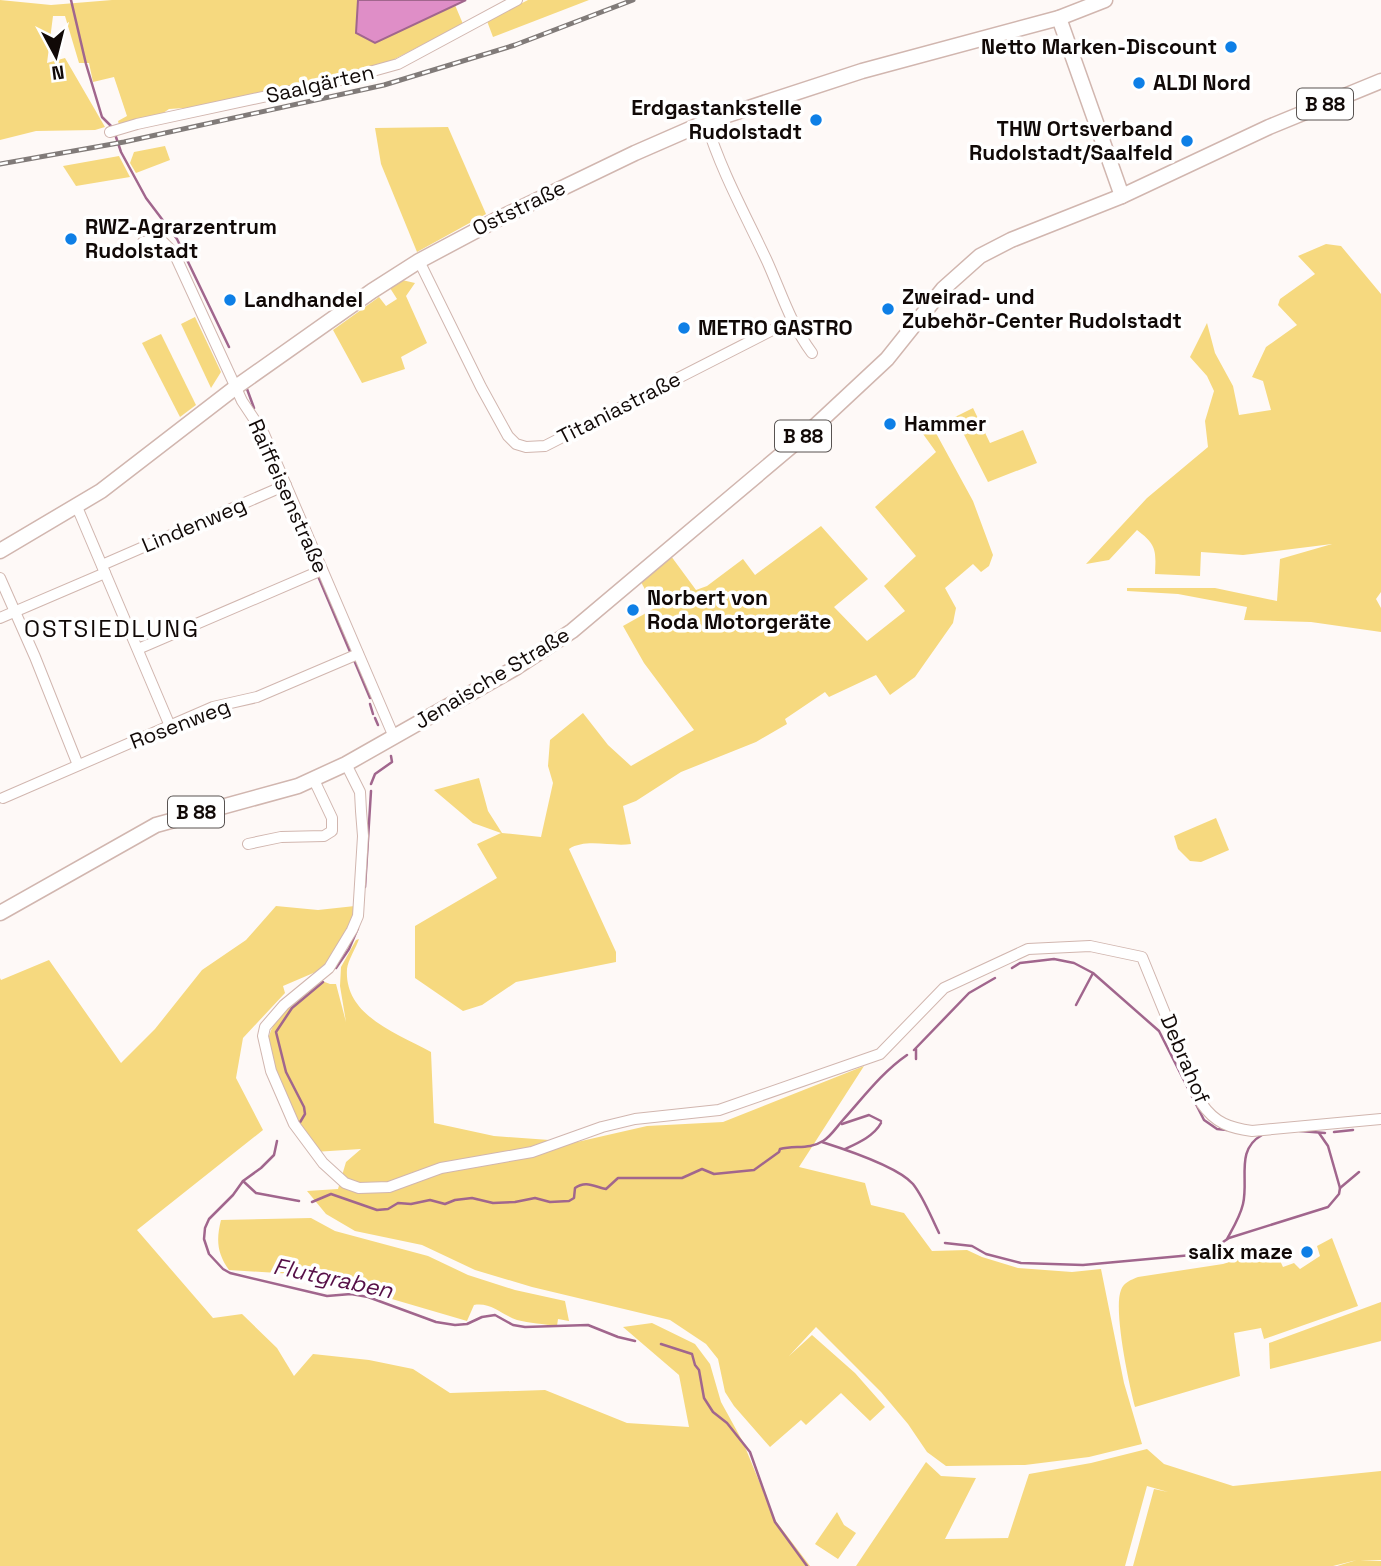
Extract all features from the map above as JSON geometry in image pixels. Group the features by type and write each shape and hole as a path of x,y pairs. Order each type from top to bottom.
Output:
{"main road":[{"name":"Oststraße","path":"0,551 77,507 135,467 236,387 419,261 555,190 706,122 862,71 1059,18 1105,0"},
{"path":"1059,18 1122,196"},
{"name":"Jenaische Straße","path":"0,913 156,825 314,780 517,667 572,631 823,418 887,359 943,289 980,256 1011,240 1122,196 1269,127 1381,81"}],"street":[{"name":"Saalgärten","path":"114,131 389,67 517,0"},
{"path":"706,122 721,166 765,256 797,332 811,353"},
{"name":"Raiffeisenstraße","path":"143,242 161,240 174,253 236,387 264,434 394,737"},
{"name":"Titaniastraße","path":"419,261 508,436 516,444 526,447 545,446 792,320"},
{"name":"Lindenweg","path":"0,618 286,485"},
{"path":"77,507 170,726"},
{"path":"138,649 322,570"},
{"path":"0,578 78,765"},
{"name":"Rosenweg","path":"3,798 213,707 257,697 358,654"},
{"name":"Debrahof","path":"346,764 360,792 363,836 358,916 329,968 284,1005 265,1027 263,1036 271,1071 294,1124 323,1163 345,1183 371,1189 389,1187 441,1168 532,1152 624,1122 719,1110 880,1054 944,988 1028,948 1090,946 1142,957 1202,1104 1218,1122 1231,1128 1252,1131 1381,1119"},
{"path":"248,844 281,837 324,836 332,831 332,818 314,780"}],"shaded area":[{"path":"0,0 51,5 112,0 358,0 356,33 375,43 455,5 463,24 377,68 200,107 169,109 159,116 119,125 118,121 127,116 114,77 93,82 89,63 79,63 65,16 53,16 47,63 65,58 105,127 95,130 36,131 0,140"},
{"path":"358,0 466,0 375,43 356,33"},
{"path":"528,0 589,0 493,37 487,21"},
{"path":"448,127 486,214 417,252 381,164 375,128"},
{"path":"165,146 170,160 136,173 130,163 134,152"},
{"path":"119,156 130,177 76,186 63,166"},
{"path":"1326,244 1341,246 1381,294 1381,592 1376,599 1381,608 1381,632 1311,622 1244,620 1247,607 1178,594 1127,591 1127,588 1215,588 1277,601 1280,559 1332,544 1243,555 1201,552 1200,576 1155,574 1152,544 1137,530 1109,560 1086,564 1147,498 1208,447 1205,421 1214,391 1207,376 1190,357 1207,323 1215,353 1233,386 1239,415 1271,410 1263,381 1252,377 1266,347 1297,325 1278,305 1280,299 1315,274 1298,256"},
{"path":"402,280 415,283 406,296 427,343 401,357 405,369 362,383 333,330 379,297 386,306 397,299 390,288"},
{"path":"195,317 221,372 211,388 181,324"},
{"path":"161,334 196,405 180,417 142,343"},
{"path":"973,408 990,443 1023,430 1037,463 988,482 955,417"},
{"path":"931,424 973,501 993,555 989,566 981,572 973,564 945,588 956,608 953,623 915,677 890,695 876,675 829,697 825,692 785,719 787,724 756,742 681,772 636,801 623,806 631,844 583,844 569,849 616,952 616,962 516,982 482,1005 463,1011 415,978 415,926 497,878 477,844 501,833 473,823 434,790 479,778 488,811 502,833 541,837 553,783 548,766 550,740 583,713 608,745 631,766 694,730 644,663 623,626 655,608 641,582 671,556 696,590 707,586 743,559 755,575 821,526 868,579 834,607 867,641 905,611 884,586 916,556 875,507 936,452 918,427"},
{"path":"1216,818 1229,850 1201,862 1190,861 1178,849 1174,836"},
{"path":"276,906 318,910 355,906 355,916 325,968 283,986 285,993 243,1038 236,1078 263,1130 137,1230 213,1318 242,1314 277,1348 294,1376 313,1354 369,1360 413,1369 450,1393 545,1390 627,1423 689,1427 679,1375 623,1327 652,1323 695,1344 710,1364 721,1402 743,1442 775,1520 810,1566 0,1566 0,978 1,980 49,960 121,1063 155,1029 202,970 246,940"},
{"path":"359,939 347,969 348,985 363,1011 375,1021 431,1052 434,1123 494,1136 577,1142 647,1126 723,1122 864,1066 799,1167 865,1183 871,1205 904,1213 932,1251 967,1250 1018,1268 1072,1272 1101,1269 1124,1383 1142,1444 1089,1457 1025,1465 946,1466 927,1452 881,1392 816,1327 789,1356 812,1335 855,1373 885,1407 870,1421 841,1393 806,1425 801,1420 770,1447 725,1392 718,1359 706,1344 670,1320 532,1287 475,1270 422,1245 355,1231 326,1214 307,1191 338,1189 346,1162 361,1149 314,1152 277,1077 268,1046 269,1036 284,1012 322,981 336,984 346,1022 340,986 341,967"},
{"path":"311,1218 335,1231 428,1256 468,1275 515,1290 565,1301 569,1321 558,1319 557,1326 522,1321 491,1307 474,1305 467,1321 310,1275 229,1270 222,1258 218,1240 221,1220"},
{"path":"1332,1238 1358,1306 1264,1339 1261,1328 1234,1333 1240,1376 1135,1407 1119,1313 1121,1290 1126,1283 1138,1277 1223,1264 1274,1248 1283,1267 1294,1263 1300,1269 1320,1256 1317,1246"},
{"path":"1381,1302 1381,1341 1270,1369 1269,1343"},
{"path":"1147,1449 1164,1464 1233,1486 1381,1471 1381,1560 1360,1560 1381,1561 1381,1566 1337,1566 1357,1560 1333,1566 1133,1566 1154,1489 1168,1492 1147,1486 1125,1566 856,1566 926,1462 941,1476 976,1478 945,1539 1008,1538 1029,1474"},
{"path":"837,1512 844,1525 856,1533 838,1559 815,1544"}],"waterway":[{"name":"Flutgraben","path":"71,0 102,117 113,128"},
{"name":"Flutgraben","path":"115,134 121,152 146,198 177,239 229,347"},
{"name":"Flutgraben","path":"247,389 254,408"},
{"name":"Flutgraben","path":"257,432 279,483"},
{"name":"Flutgraben","path":"282,493 300,534"},
{"name":"Flutgraben","path":"303,541 315,569"},
{"name":"Flutgraben","path":"318,576 351,654"},
{"name":"Flutgraben","path":"354,660 370,698"},
{"name":"Flutgraben","path":"370,704 373,714"},
{"name":"Flutgraben","path":"375,718 378,725"},
{"name":"Flutgraben","path":"371,784 375,774 392,762 391,756"},
{"name":"Flutgraben","path":"365,887 371,791"},
{"name":"Flutgraben","path":"336,968 349,949 358,928"},
{"path":"1012,968 1020,963 1054,959 1074,963 1093,973 1159,1031 1204,1120 1217,1129 1227,1130"},
{"path":"1076,1005 1093,973"},
{"path":"914,1050 969,993 995,978"},
{"name":"Flutgraben","path":"299,1124 305,1114 304,1107 286,1072 276,1032 292,1008 323,982"},
{"path":"916,1049 916,1059"},
{"path":"312,1202 331,1194 377,1210 388,1209 398,1203 411,1204 430,1200 445,1204 472,1198 493,1203 535,1198 550,1202 569,1201 574,1198 575,1188 579,1186 587,1184 606,1189 618,1178 682,1178 702,1169 714,1174 754,1170 780,1149 818,1144 826,1139 881,1078 907,1055"},
{"path":"842,1124 869,1115 881,1121"},
{"path":"845,1149 870,1135 881,1123"},
{"path":"1334,1132 1353,1130"},
{"path":"1300,1131 1325,1133"},
{"path":"1319,1133 1328,1146 1340,1188"},
{"path":"1227,1239 1243,1204 1248,1149 1262,1135"},
{"name":"Flutgraben","path":"277,1141 274,1155 243,1181 209,1219 205,1228 204,1239 209,1254 230,1273 327,1296 351,1294 368,1297 436,1322 467,1324 495,1315 513,1325 525,1327 588,1325 635,1341"},
{"path":"822,1142 870,1159 906,1178 921,1195 939,1233"},
{"path":"945,1243 972,1246 986,1254 1021,1263 1083,1265 1192,1255 1217,1246 1229,1238 1328,1207 1339,1194 1340,1188 1359,1172"},
{"path":"243,1181 256,1193 299,1201"},
{"name":"Flutgraben","path":"661,1344 692,1354 699,1370 704,1398 713,1412 727,1423 750,1452 775,1522 807,1566"}],"railway":[{"path":"0,164 124,142 384,85 515,45 633,0"}],"place":[{"name":"Netto Marken-Discount","path":"1231,47"},
{"name":"ALDI Nord","path":"1139,83"},
{"name":"Erdgastankstelle Rudolstadt","path":"816,120"},
{"name":"THW Ortsverband Rudolstadt/Saalfeld","path":"1187,141"},
{"name":"RWZ-Agrarzentrum Rudolstadt","path":"71,239"},
{"name":"Landhandel","path":"230,300"},
{"name":"Zweirad- und Zubehör-Center Rudolstadt","path":"888,309"},
{"name":"METRO GASTRO","path":"684,328"},
{"name":"Hammer","path":"890,424"},
{"name":"Norbert von Roda Motorgeräte","path":"633,610"},
{"name":"salix maze","path":"1307,1252"}],"district":[{"name":"OSTSIEDLUNG","path":"112,629"}]}
